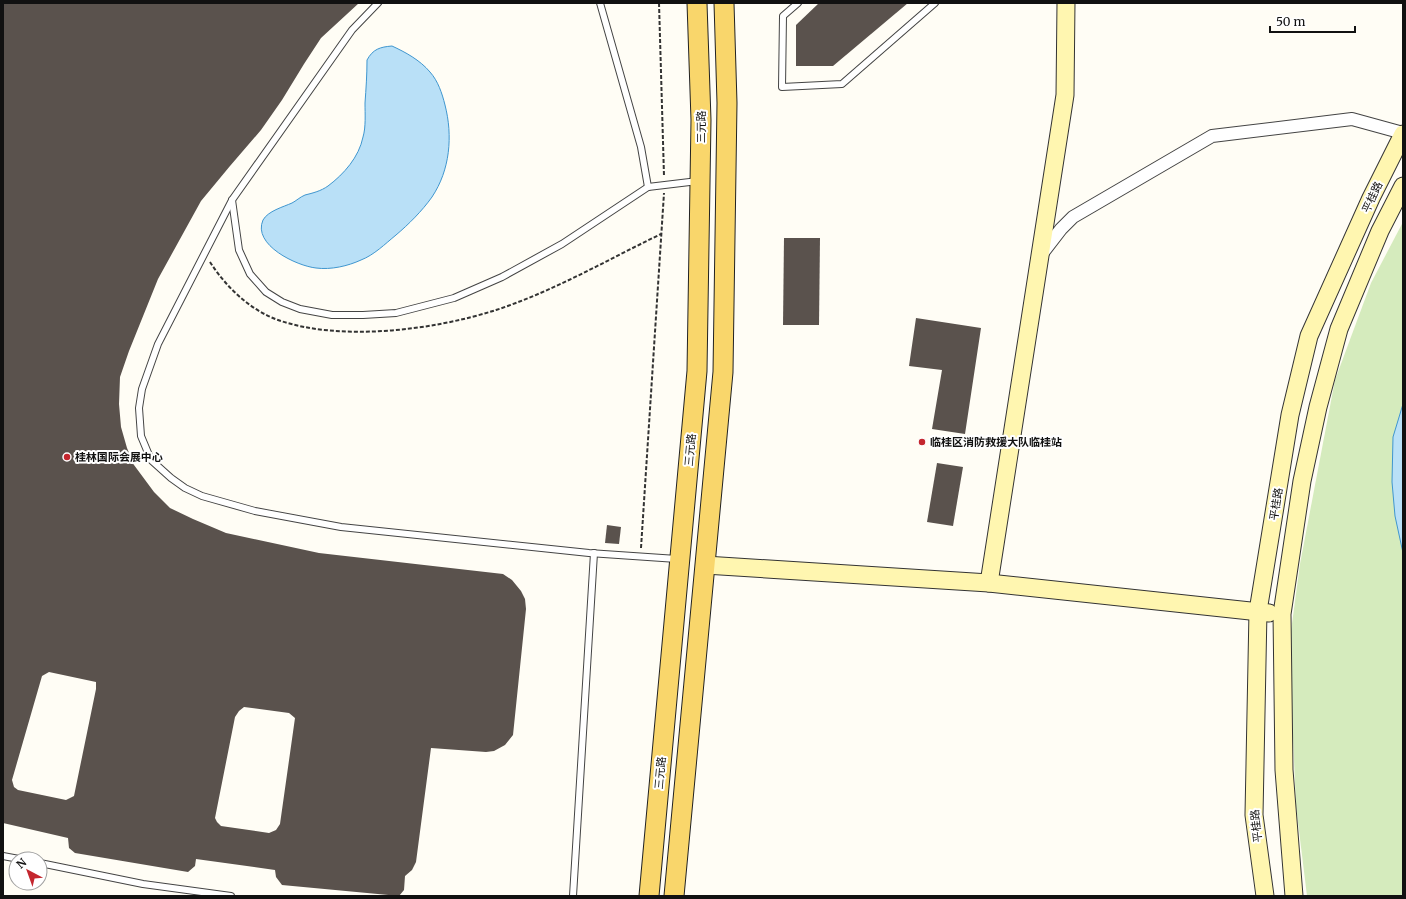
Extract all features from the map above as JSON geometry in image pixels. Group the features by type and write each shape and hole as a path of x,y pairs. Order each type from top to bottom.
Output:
{"main road":[{"name":"三元路","path":"648,896 698,372 701,120 698,3"},
{"path":"674,896 723,372 727,103 724,3"},
{"path":"989,582 1065,95 1066,3"},
{"name":"平桂路","path":"1265,896 1254,814 1258,612 1290,415 1309,336 1371,198 1403,133"},
{"name":"平桂路","path":"1294,896 1284,770 1282,614 1302,481 1318,407 1338,329 1380,231 1403,186"},
{"path":"705,565 989,582 1282,614"}],"street":[{"path":"1040,257 1061,229 1073,217 1212,136 1352,119 1403,133"}],"lane":[{"path":"378,3 352,30 232,200 158,344 142,389 139,408 141,436 152,460 157,467 185,488 202,496 255,512 341,527 594,553 681,560"},
{"path":"600,3 640,147 648,187"},
{"path":"798,3 783,16 782,87 842,84 935,3"},
{"path":"232,200 240,250 250,274 266,292 282,302 300,309 332,315 363,315 396,313 421,308 454,298 488,284 562,244 648,187 700,181"},
{"path":"573,896 594,553"},
{"path":"48,865 143,884 231,896"}],"path":[{"path":"640,557 665,185 659,3"}],"green space":[{"path":"1403,222 1403,896 1307,896 1296,806 1292,714 1291,631 1300,564 1335,380 1371,283"}],"water":[{"path":"392,46 422,64 435,79 443,96 449,129 449,141 446,164 438,187 420,212 401,231 366,258 345,266 333,268 316,268 288,259 270,246 264,238 261,229 263,220 268,214 305,195 325,188 340,176 350,164 358,151 364,133 367,60 377,49"},
{"path":"1403,404 1403,553 1395,516 1392,482 1393,437"}],"building":[{"name":"桂林国际会展中心","path":"3,3 359,3 321,38 282,100 261,130 201,201 158,279 129,351 120,377 119,404 121,427 134,465 154,492 170,508 226,533 319,553 503,574 512,580 521,591 525,599 526,609 513,735 505,745 494,751 486,752 431,748 416,862 412,870 405,876 404,890 399,896 282,885 276,877 275,870 196,859 195,866 188,872 75,853 69,848 68,838 3,823","holes":["49,672 96,682 96,689 74,796 66,800 18,790 14,787 12,780 42,676","244,707 289,713 295,718 280,824 276,830 269,833 221,826 215,818 235,717"]},
{"path":"819,3 908,3 833,66 796,66 796,25"},
{"path":"784,238 820,238 819,325 783,325"},
{"path":"916,318 981,328 965,434 932,429 942,370 909,366"},
{"path":"937,463 963,467 953,526 927,522"},
{"path":"607,525 621,527 619,544 605,543"}],"place":[{"name":"临桂区消防救援大队临桂站","path":"922,442"},
{"name":"桂林国际会展中心","path":"67,457"}]}
